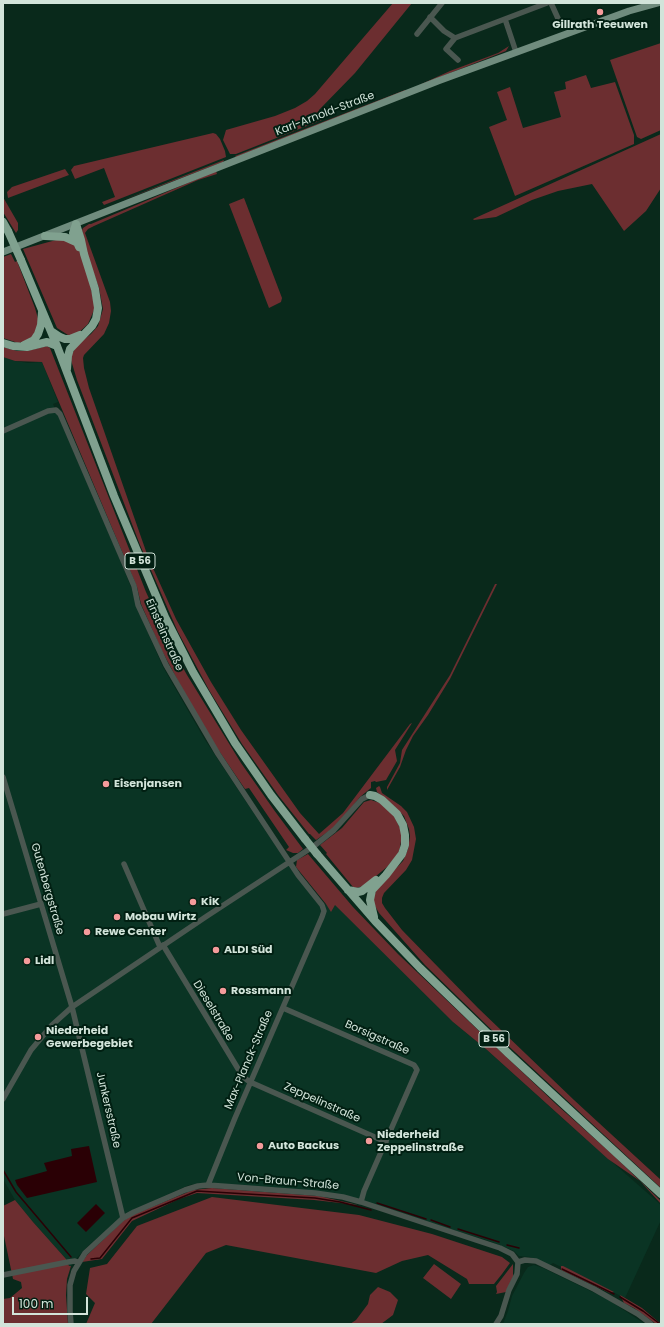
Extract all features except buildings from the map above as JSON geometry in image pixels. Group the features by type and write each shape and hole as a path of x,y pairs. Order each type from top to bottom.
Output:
{"highway":[{"name":"B 56","path":"3,222 51,330 134,546 165,617 193,672 235,743 271,795 305,839 375,921 420,968 475,1021 661,1194"},
{"path":"76,224 73,233 76,242"},
{"name":"B 56","path":"67,372 70,349 92,326 96,319 98,305 95,289 76,224"},
{"path":"45,236 65,237 76,242"},
{"name":"B 56","path":"76,242 84,254"},
{"path":"18,347 30,342 36,337 40,328 42,311"},
{"path":"51,330 65,339 72,338 86,332"},
{"path":"3,343 18,347 29,347 47,342 57,346"},
{"path":"370,795 379,798 397,814 406,834 402,854 372,890 370,900 375,921"},
{"path":"348,890 358,892 362,891 396,862"}],"main road":[{"name":"Karl-Arnold-Straße","path":"3,252 516,52 629,11 658,3"}],"street":[{"path":"417,34 442,3"},
{"path":"458,60 446,49 455,38 547,3"},
{"path":"551,3 561,25"},
{"path":"430,17 444,31 455,38"},
{"path":"505,19 516,52"},
{"name":"Einsteinstraße","path":"3,431 48,411 56,410 60,414 134,586 138,605 166,665 218,754 290,862"},
{"name":"Gutenbergstraße","path":"3,777 72,1007"},
{"path":"3,1099 31,1050 52,1025 72,1007 314,846 334,830 362,799 370,795"},
{"name":"Max-Planck-Straße","path":"208,1185 250,1082 324,911 322,905 298,875 290,862"},
{"name":"Dieselstraße","path":"124,864 162,946 242,1078 250,1082"},
{"path":"3,914 41,904"},
{"name":"Junkersstraße","path":"72,1007 123,1218"},
{"name":"Borsigstraße","path":"283,1008 414,1065 416,1070 364,1191 361,1202"},
{"name":"Zeppelinstraße","path":"250,1082 386,1142"},
{"name":"Von-Braun-Straße","path":"71,1324 70,1285 74,1270 85,1253 123,1218 185,1190 198,1186 208,1185 342,1197 500,1248 512,1254 518,1262"},
{"path":"496,1324 501,1316 509,1290 517,1274 518,1262 524,1260 536,1261 594,1289 638,1314 651,1324"},
{"path":"3,1275 75,1261 78,1262"}],"shaded area":[{"path":"393,3 412,3 355,73 319,110 322,120 236,154 230,154 223,140 226,130 275,116 295,108 307,101 315,94"},
{"path":"661,43 661,130 641,139 637,137 610,60"},
{"path":"509,46 506,51 417,86 450,71 498,53"},
{"path":"586,75 591,88 615,82 634,135 634,144 515,196 489,127 507,120 497,92 510,87 523,128 561,117 554,92 566,89 565,82"},
{"path":"405,90 236,157 235,156"},
{"path":"213,133 220,139 226,157 104,205 102,202 115,197 104,168 75,179 71,170 74,166"},
{"path":"661,134 661,188 646,211 624,231 592,184 558,191 532,200 496,217 473,219"},
{"path":"224,160 223,162 121,201 196,171"},
{"path":"65,169 69,175 8,198 7,192 12,187"},
{"path":"216,171 217,174 198,180 94,226 88,229 85,233 110,302 111,311 109,323 104,334 84,355 84,368 89,388 148,557 176,619 211,682 241,730 300,813 319,834 343,813 412,723 395,750 397,761 386,780 371,782 371,788 360,797 332,829 316,840 309,834 278,795 242,744 209,690 178,632 140,545 77,380 71,360 72,354 77,345 91,334 98,326 103,309 99,288 87,255 82,230 83,228 89,224"},
{"path":"3,197 18,223 18,230 16,233 3,212"},
{"path":"244,198 282,298 281,302 269,308 229,204"},
{"path":"56,240 70,240 80,251 94,303 94,310 88,324 76,335 68,335 57,328 23,249"},
{"path":"11,254 15,262 17,261 39,322 33,337 24,342 18,343 3,338 3,257"},
{"path":"47,346 50,348 146,592 172,648 241,763 303,849 298,853 293,853 286,850 289,847 249,788 245,789 215,745 161,649 141,604 137,587 42,362 15,361 3,357 3,347 17,351 27,351"},
{"path":"3,357 28,363 42,362 58,402 53,404 115,547 131,587 137,608 163,667 205,740 293,872 320,906 335,904 453,1022 486,1049 661,1205 661,1220 625,1298 553,1263 550,1265 530,1257 519,1256 514,1251 489,1241 340,1195 200,1183 189,1185 126,1213 87,1247 71,1266 69,1266 66,1259 15,1200 3,1179"},
{"path":"495,584 497,584 450,679 413,736 400,767 387,790 387,787 400,763 402,750 450,675"},
{"path":"379,786 382,793 407,812 414,827 416,839 412,860 406,870 384,893 382,903 385,908 402,930 478,1008 574,1100 661,1180 661,1188 501,1039 425,965 379,913 373,899 377,888 403,861 408,849 410,836 404,816 377,792 376,788"},
{"path":"371,800 380,803 394,816 402,834 400,848 398,854 387,867 364,886 356,888 353,887 320,845 342,828 364,802"},
{"path":"308,854 353,907 398,954 557,1105 613,1155 661,1201 661,1204 640,1181 608,1159 486,1049 453,1022 335,905 331,912 296,867 297,860"},
{"path":"89,1146 97,1182 27,1198 17,1185 15,1180 47,1171 44,1163 72,1156 71,1149"},
{"path":"212,1188 319,1196 358,1205 314,1200 197,1193 179,1199 132,1221 102,1259 82,1262 87,1255 123,1221 132,1215 193,1190"},
{"path":"212,1197 359,1215 432,1234 502,1257 510,1263 494,1284 469,1284 467,1279 428,1255 402,1261 376,1273 226,1245 206,1253 151,1324 86,1324 95,1303 86,1294 90,1268 107,1264 137,1226"},
{"path":"15,1200 66,1259 69,1266 71,1266 67,1279 66,1295 68,1324 3,1324 3,1299 10,1298 22,1288 21,1282 13,1279 3,1236 3,1206"},
{"path":"96,1204 105,1213 86,1232 77,1223"},
{"path":"434,1264 461,1284 451,1299 423,1278"},
{"path":"513,1264 513,1277 506,1292 496,1294 496,1286"},
{"path":"534,1265 607,1299 645,1324 503,1324 512,1296 524,1273 528,1267"},
{"path":"561,1266 614,1292 610,1293 561,1270"},
{"path":"378,1287 390,1292 398,1300 393,1315 381,1324 350,1324 356,1320 368,1304 370,1295"},
{"path":"620,1295 642,1308 661,1324 656,1324 634,1308 624,1303"}],"waterway":[{"path":"3,1170 16,1192 71,1257"},
{"path":"91,1259 100,1258 132,1218 197,1191 315,1198 340,1202 371,1210"},
{"path":"377,1203 426,1219"},
{"path":"431,1220 450,1227"},
{"path":"458,1229 499,1242"},
{"path":"507,1245 519,1248"},
{"path":"562,1269 614,1294"},
{"path":"620,1297 643,1311 660,1324"}],"place":[{"name":"Gillrath Teeuwen","path":"600,12"},
{"name":"Eisenjansen","path":"106,784"},
{"name":"KiK","path":"193,902"},
{"name":"Mobau Wirtz","path":"117,917"},
{"name":"Rewe Center","path":"87,932"},
{"name":"ALDI Süd","path":"216,950"},
{"name":"Lidl","path":"27,961"},
{"name":"Rossmann","path":"223,991"},
{"name":"Niederheid Gewerbegebiet","path":"38,1037"},
{"name":"Niederheid Zeppelinstraße","path":"369,1141"},
{"name":"Auto Backus","path":"260,1146"}]}
